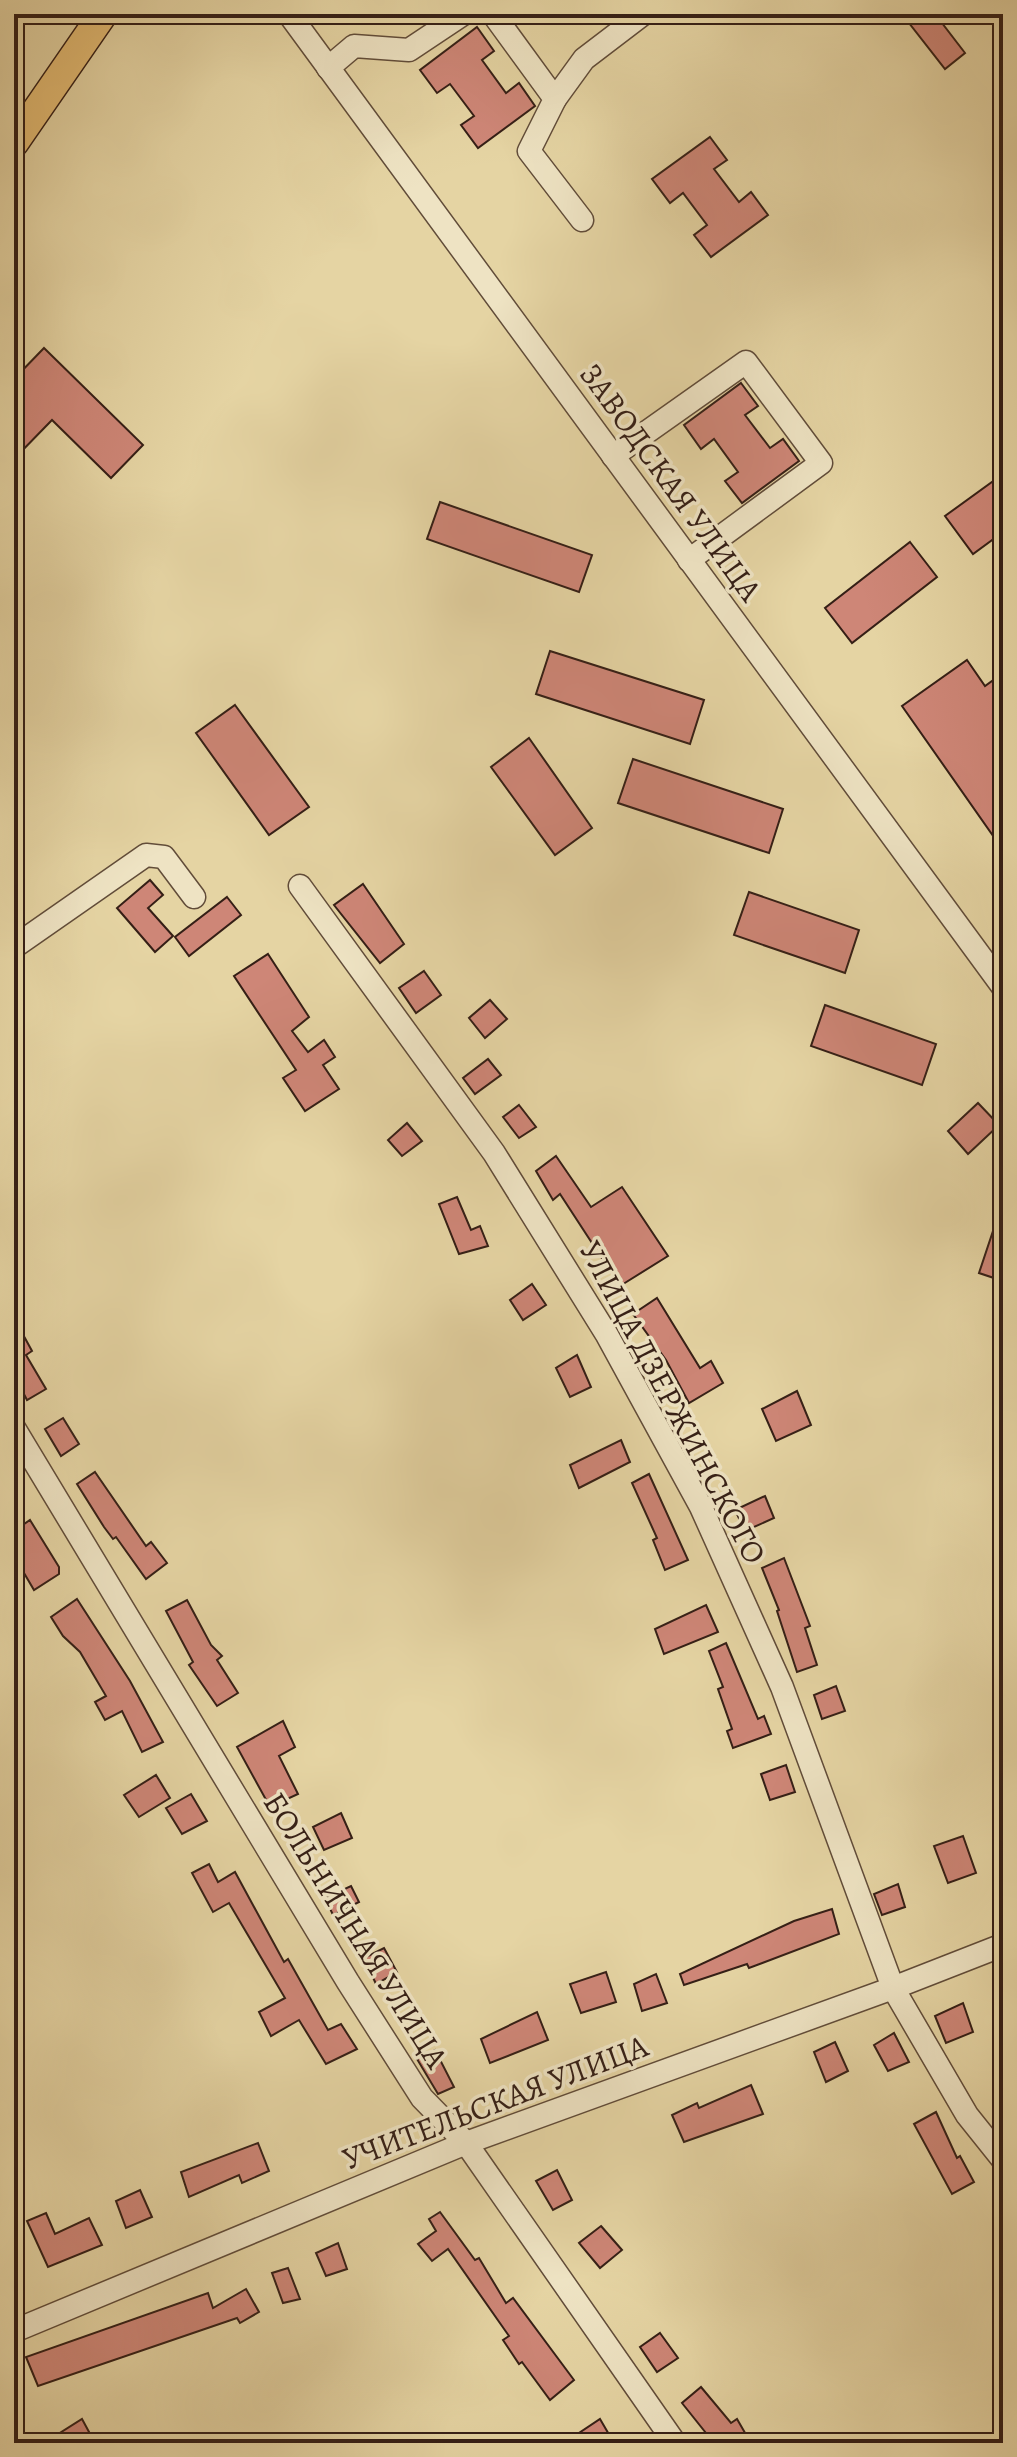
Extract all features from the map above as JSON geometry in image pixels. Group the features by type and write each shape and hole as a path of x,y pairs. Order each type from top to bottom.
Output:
{"main road":[{"path":"14,143 103,14"}],"street":[{"name":"ЗАВОДСКАЯ УЛИЦА","path":"289,14 1003,987"},
{"path":"328,68 354,46 409,50 463,14"},
{"path":"493,14 555,99"},
{"path":"582,220 529,151 555,99 584,59 643,14"},
{"path":"613,456 746,362 821,463 689,560"},
{"path":"14,947 146,855 164,857 194,897"},
{"name":"УЛИЦА ДЗЕРЖИНСКОГО","path":"300,886 494,1153 607,1335 701,1507 782,1687 893,1988 967,2115 1003,2160"},
{"name":"БОЛЬНИЧНАЯ УЛИЦА","path":"14,1428 348,1982 422,2098 466,2143 675,2443"},
{"name":"УЧИТЕЛЬСКАЯ УЛИЦА","path":"14,2331 466,2143 1003,1945"}],"building":[{"path":"902,14 935,14 965,53 945,69"},
{"path":"477,27 494,51 482,60 506,93 519,83 535,106 478,148 461,125 474,116 450,84 437,93 420,70"},
{"path":"710,137 727,160 714,169 739,202 751,192 768,215 711,257 694,235 707,225 683,193 670,203 652,179"},
{"path":"44,348 143,445 111,478 52,420 14,459 14,379"},
{"path":"741,383 758,406 745,415 770,448 783,439 799,461 742,503 725,481 738,472 714,439 701,449 684,425"},
{"path":"1003,474 1003,532 973,554 945,516"},
{"path":"440,502 592,555 579,592 427,539"},
{"path":"910,542 937,577 852,643 825,608"},
{"path":"550,651 704,700 690,744 536,694"},
{"path":"967,660 985,686 1003,673 1003,850 902,706"},
{"path":"235,705 309,807 269,835 196,733"},
{"path":"529,738 592,828 555,855 491,767"},
{"path":"633,759 783,809 769,853 618,803"},
{"path":"150,880 163,895 148,908 173,936 155,952 117,908"},
{"path":"363,884 404,944 380,963 334,905"},
{"path":"749,892 859,930 845,973 734,935"},
{"path":"227,897 241,915 189,956 175,937"},
{"path":"268,954 309,1017 292,1031 308,1052 324,1040 335,1057 323,1065 339,1089 305,1111 283,1078 296,1070 234,976"},
{"path":"424,971 441,995 416,1013 399,988"},
{"path":"490,1000 507,1019 485,1038 469,1018"},
{"path":"825,1005 936,1044 922,1085 811,1046"},
{"path":"488,1059 501,1075 475,1094 463,1078"},
{"path":"978,1103 999,1125 968,1154 948,1131"},
{"path":"519,1105 536,1127 519,1138 503,1117"},
{"path":"407,1123 422,1141 402,1156 388,1140"},
{"path":"556,1156 591,1207 622,1187 668,1256 620,1286 560,1194 553,1200 536,1171"},
{"path":"457,1197 471,1230 480,1226 488,1246 459,1254 439,1204"},
{"path":"1000,1210 1003,1210 1003,1281 979,1273"},
{"path":"532,1284 546,1305 523,1320 510,1300"},
{"path":"657,1298 700,1368 711,1361 723,1383 689,1403 666,1360 633,1314"},
{"path":"14,1318 32,1351 26,1355 46,1389 27,1400 14,1375"},
{"path":"577,1355 591,1387 570,1397 556,1368"},
{"path":"797,1391 811,1425 776,1441 762,1409"},
{"path":"63,1418 79,1444 61,1456 45,1429"},
{"path":"621,1440 630,1462 579,1488 570,1465"},
{"path":"95,1472 146,1546 151,1542 167,1563 146,1579 116,1537 113,1539 104,1527 77,1484"},
{"path":"649,1474 688,1560 665,1570 653,1540 657,1538 632,1483"},
{"path":"765,1496 774,1518 745,1531 735,1510"},
{"path":"30,1520 59,1567 59,1574 34,1590 14,1556 14,1531"},
{"path":"784,1558 810,1626 805,1628 817,1665 797,1672 779,1610 762,1568"},
{"path":"77,1599 130,1681 163,1742 142,1752 122,1711 105,1720 95,1702 106,1696 80,1652 63,1636 51,1617"},
{"path":"187,1600 211,1645 222,1656 217,1660 238,1693 217,1706 189,1665 193,1662 166,1611"},
{"path":"706,1605 718,1632 664,1654 655,1629"},
{"path":"726,1643 758,1719 764,1716 771,1734 733,1748 727,1731 732,1729 718,1689 723,1687 709,1651"},
{"path":"836,1686 845,1711 822,1719 814,1695"},
{"path":"283,1721 295,1747 279,1756 298,1794 270,1807 237,1747"},
{"path":"786,1765 795,1792 770,1800 761,1774"},
{"path":"156,1775 170,1798 139,1817 124,1795"},
{"path":"191,1794 207,1821 182,1834 166,1808"},
{"path":"341,1813 352,1838 324,1850 313,1827"},
{"path":"963,1836 976,1873 948,1883 934,1846"},
{"path":"209,1864 218,1882 235,1872 284,1962 288,1959 328,2030 341,2024 357,2049 326,2064 299,2020 271,2036 259,2012 285,1998 229,1903 213,1912 192,1873"},
{"path":"898,1884 905,1907 882,1915 874,1894"},
{"path":"351,1886 359,1902 333,1915 325,1898"},
{"path":"832,1909 839,1934 749,1968 747,1964 684,1985 680,1974 794,1921"},
{"path":"384,1948 397,1972 376,1984 364,1958"},
{"path":"606,1972 616,2002 581,2013 570,1984"},
{"path":"656,1974 667,2003 642,2011 634,1984"},
{"path":"963,2003 973,2032 946,2043 935,2016"},
{"path":"537,2012 548,2040 490,2063 481,2039"},
{"path":"894,2033 909,2062 888,2071 874,2045"},
{"path":"835,2042 848,2071 826,2082 814,2052"},
{"path":"435,2050 454,2087 438,2094 417,2059"},
{"path":"751,2085 763,2114 684,2142 672,2115 697,2103 699,2108"},
{"path":"936,2112 957,2158 960,2156 974,2182 952,2194 914,2124"},
{"path":"258,2143 269,2171 242,2183 239,2175 189,2197 181,2172"},
{"path":"557,2170 572,2200 553,2210 536,2181"},
{"path":"140,2190 152,2217 126,2228 116,2201"},
{"path":"440,2212 475,2260 479,2258 506,2303 513,2298 574,2380 550,2400 522,2362 519,2364 503,2340 509,2336 448,2249 432,2261 418,2244 436,2231 429,2219"},
{"path":"46,2213 55,2234 89,2218 102,2245 48,2267 27,2221"},
{"path":"601,2226 622,2250 600,2268 579,2243"},
{"path":"338,2243 347,2269 326,2276 316,2253"},
{"path":"288,2268 300,2299 283,2303 272,2273"},
{"path":"246,2289 259,2312 240,2323 237,2318 38,2386 26,2357 208,2293 213,2308"},
{"path":"660,2333 678,2358 657,2372 640,2347"},
{"path":"701,2387 731,2423 737,2419 748,2438 738,2443 714,2443 682,2403"},
{"path":"82,2419 95,2443 44,2443"},
{"path":"600,2419 614,2443 564,2443"}]}
